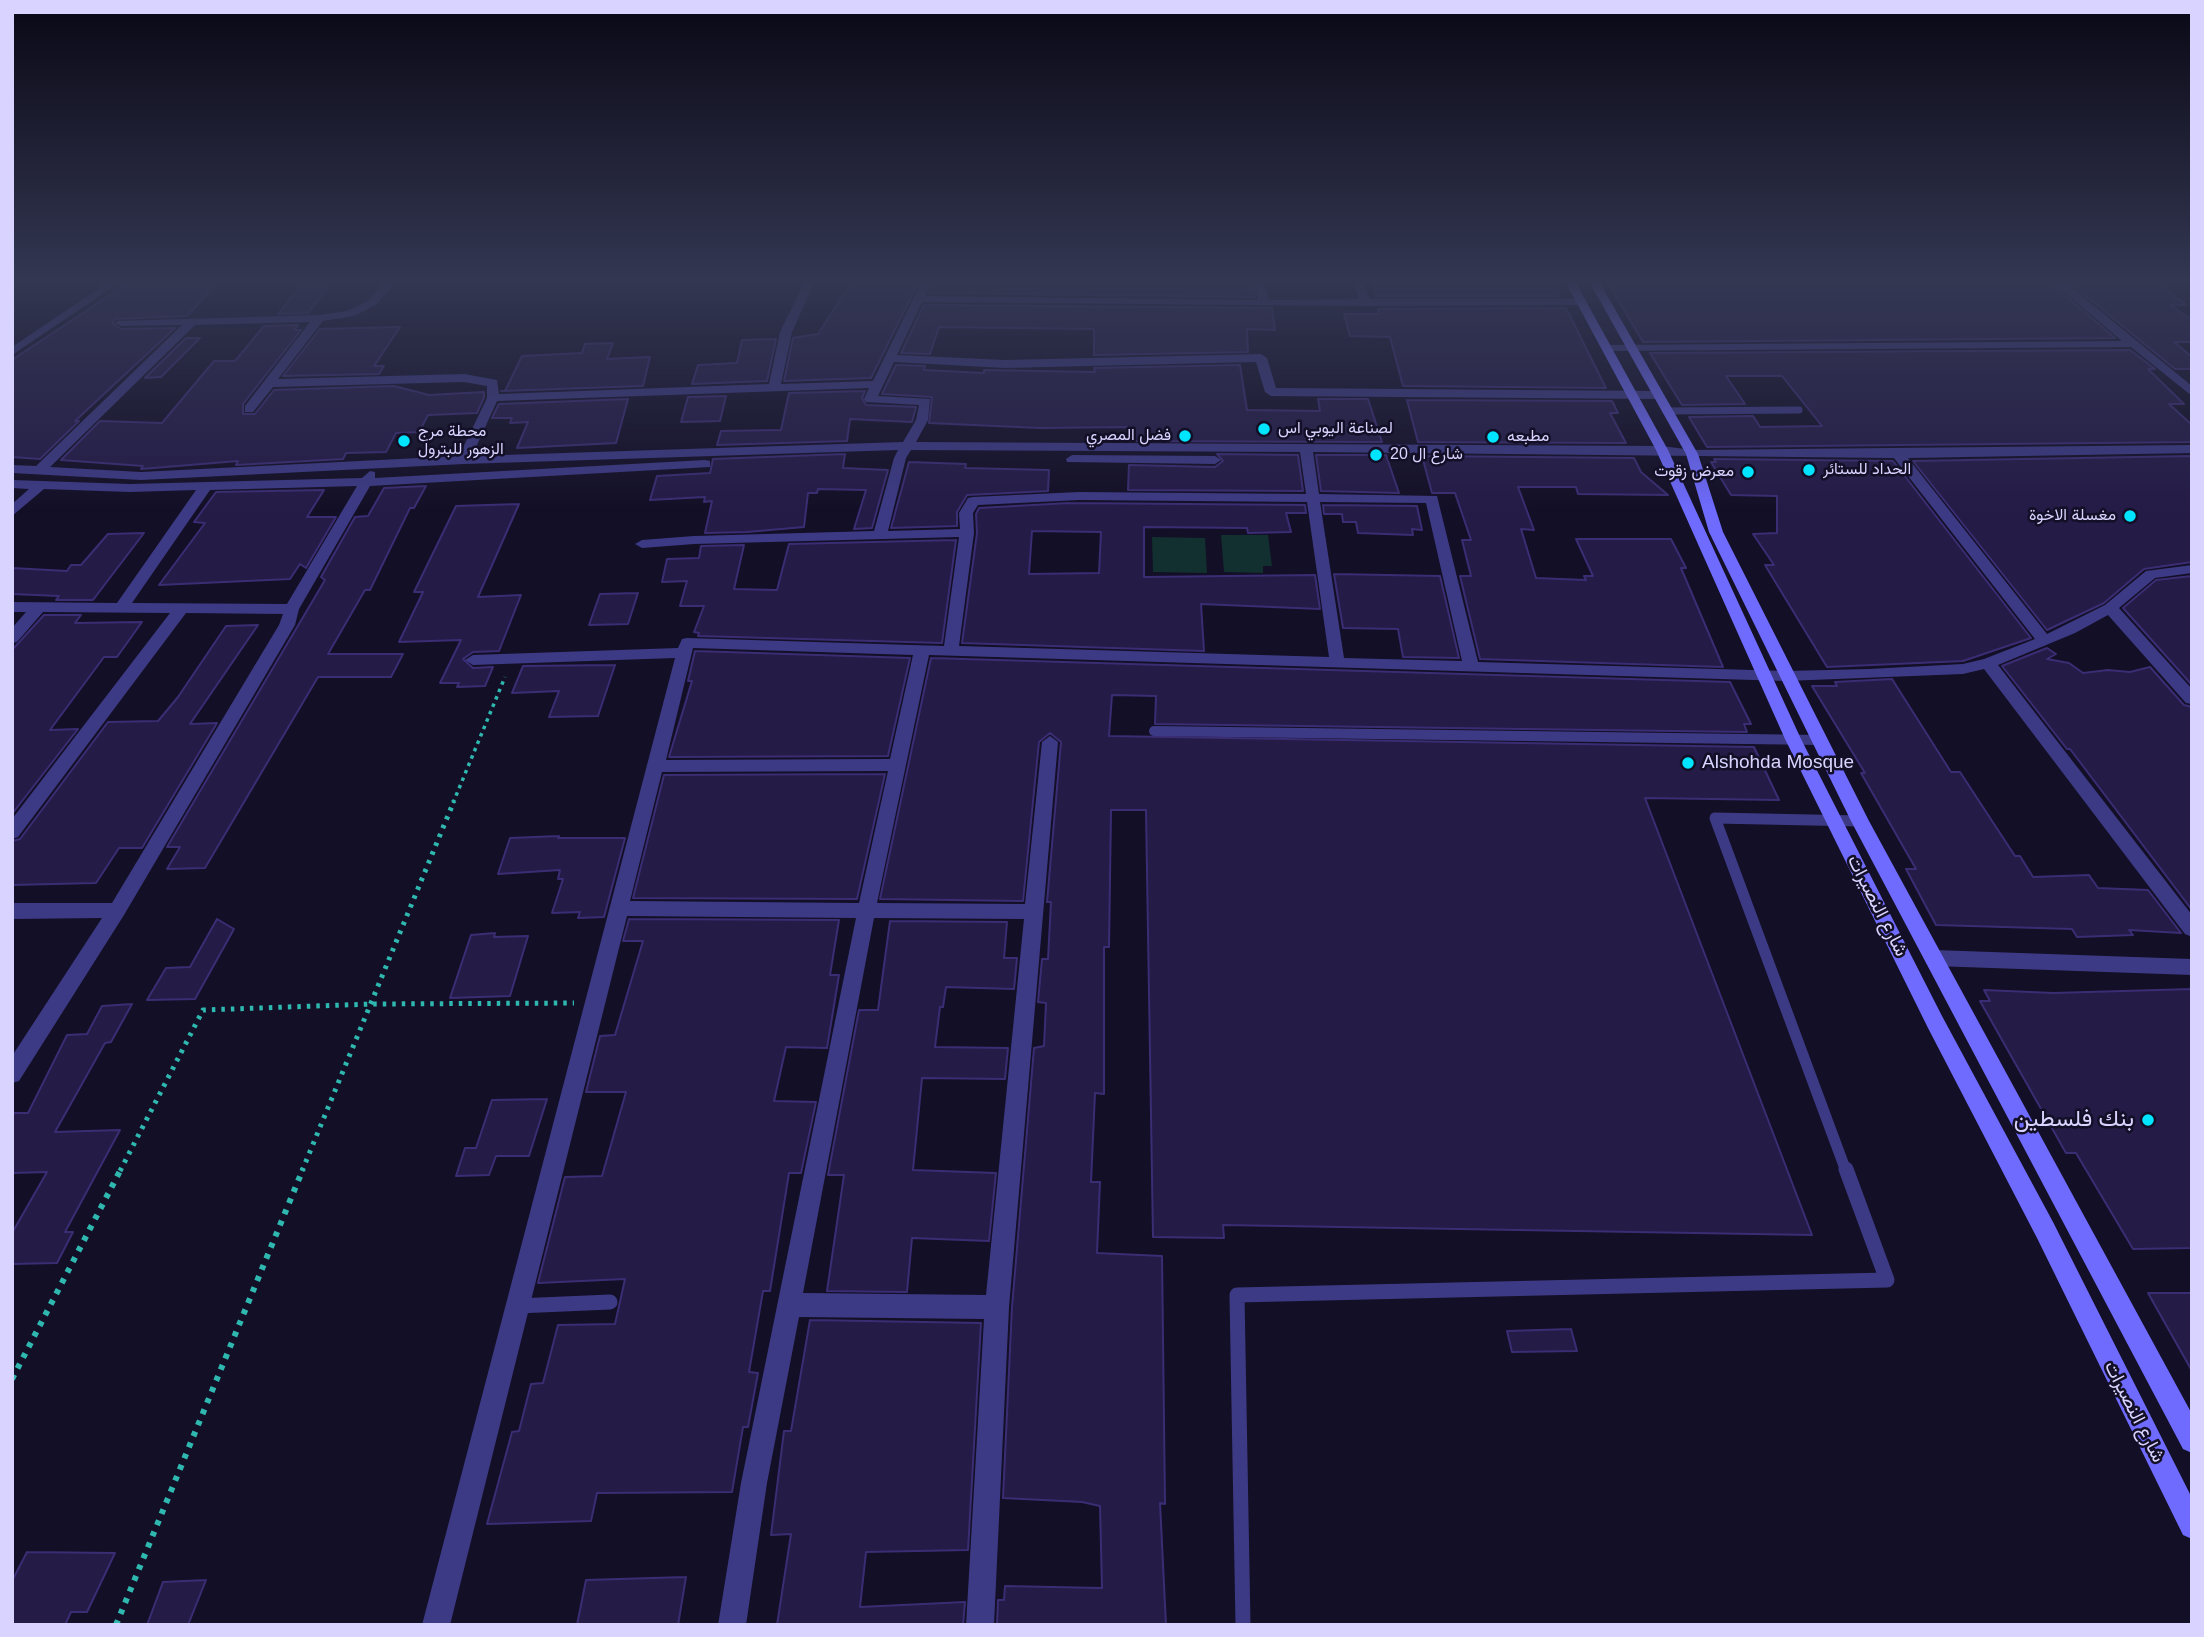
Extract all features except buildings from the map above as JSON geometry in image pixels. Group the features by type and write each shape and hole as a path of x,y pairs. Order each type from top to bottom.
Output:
{"main road":[{"name":"شارع النصيرات","path":"1613,359 1665,455 1776,676 1820,740 1860,821 2192,1440"},
{"name":"شارع النصيرات","path":"1638,359 1692,454 1716,532 1776,676 1793,739 1935,1022 2045,1230 2192,1526"}],"street":[{"path":"40,470 153,359"},
{"path":"249,408 287,359"},
{"path":"774,389 780,359"},
{"path":"880,536 903,452 922,420 926,402 870,399 889,359"},
{"path":"917,359 1005,364 1202,359"},
{"path":"1261,359 1271,392 1631,394 1662,403"},
{"path":"2152,359 2192,392"},
{"path":"269,383 464,378 494,383 493,398 464,460"},
{"path":"2175,378 2192,378"},
{"path":"493,398 878,384"},
{"path":"12,484 206,486 371,474 464,460 903,452 1665,455 2192,449"},
{"path":"12,468 141,476 371,474 562,470 903,452"},
{"path":"1898,454 2043,639"},
{"path":"1308,455 1337,662"},
{"path":"12,1074 117,910 287,625 292,609 371,474"},
{"path":"12,512 41,485"},
{"path":"122,607 206,486"},
{"path":"951,650 967,533 966,513 973,501 1432,499 1471,665"},
{"path":"642,544 694,540 967,533"},
{"path":"436,1625 687,643 1776,676 1963,669 1988,663 2070,630 2110,608 2151,574 2192,569"},
{"path":"12,607 292,609"},
{"path":"12,832 182,608"},
{"path":"2110,608 2192,699"},
{"path":"12,638 37,609"},
{"path":"732,1625 754,1483 867,908 922,650"},
{"path":"473,660 686,653"},
{"path":"1988,663 2192,929"},
{"path":"979,1625 997,1307 1050,741"},
{"path":"654,766 896,765"},
{"path":"620,908 867,908 1033,912"},
{"path":"12,911 117,910"},
{"path":"1934,958 2192,967"},
{"path":"790,1305 997,1307"}],"lane":[{"path":"1662,403 1799,411"},
{"path":"1154,731 1820,740"},
{"path":"1243,1625 1237,1295 1887,1280 1715,818 1860,821"},
{"path":"517,1306 610,1302"}],"path":[{"path":"116,1625 513,659"},
{"path":"12,1378 203,1010 372,1004 595,1003"}],"green space":[{"path":"1221,535 1268,535 1272,566 1263,566 1263,573 1224,572"},
{"path":"1152,537 1205,538 1207,573 1153,572"}],"place":[{"name":"لصناعة اليوبي اس","path":"1264,429"},
{"name":"فضل المصري","path":"1185,436"},
{"name":"مطبعه","path":"1493,437"},
{"name":"محطة مرج الزهور للبترول","path":"404,441"},
{"name":"شارع ال 20","path":"1376,455"},
{"name":"الحداد للستائر","path":"1809,470"},
{"name":"معرض زقوت","path":"1748,472"},
{"name":"مغسلة الاخوة","path":"2130,516"},
{"name":"Alshohda Mosque","path":"1688,763"},
{"name":"بنك فلسطين","path":"2148,1120"}]}
